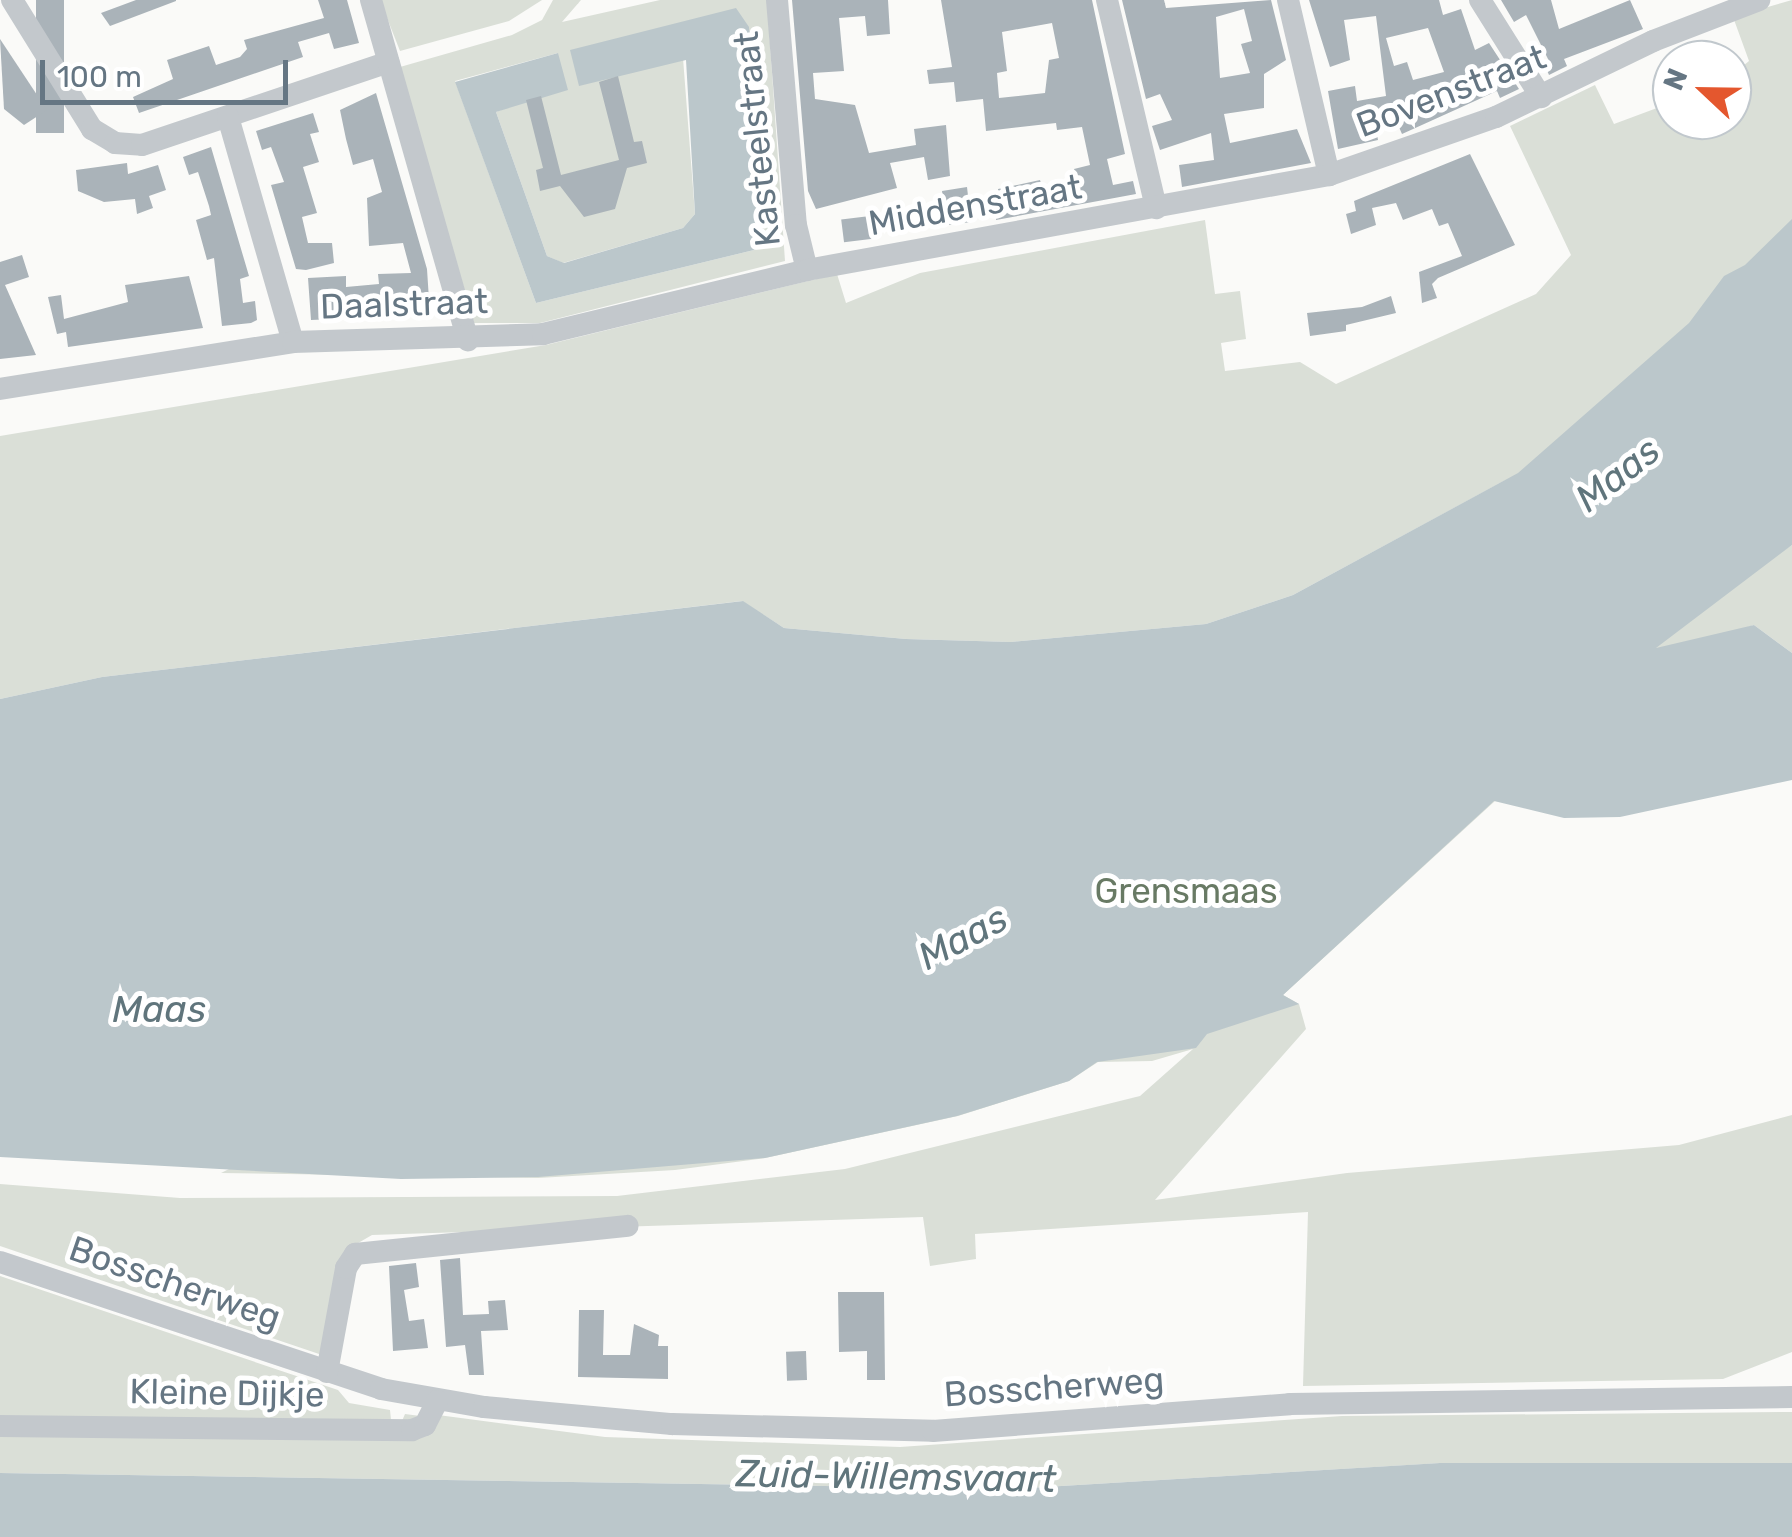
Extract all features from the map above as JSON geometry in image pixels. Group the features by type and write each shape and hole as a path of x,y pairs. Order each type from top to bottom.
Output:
{"street":[{"path":"12,0 92,129 114,143 142,145 388,62"},
{"path":"371,0 468,340"},
{"name":"Kasteelstraat","path":"777,0 796,225 807,270"},
{"path":"1107,0 1156,208"},
{"path":"1288,0 1329,175"},
{"path":"1480,0 1541,96"},
{"name":"Bovenstraat","path":"1156,208 1329,175 1541,96 1653,40 1758,0"},
{"path":"228,118 294,342"},
{"name":"Middenstraat","path":"807,270 1156,208"},
{"name":"Daalstraat","path":"0,389 294,342 468,340 542,334 807,270"},
{"path":"327,1372 346,1268 355,1254 628,1226"},
{"name":"Bosscherweg","path":"0,1262 327,1372 437,1401 845,1433 1290,1404 1792,1398"},
{"name":"Kleine Dijkje","path":"0,1426 412,1430 425,1425 437,1401"}],"green space":[{"path":"380,0 542,0 509,21 400,51"},
{"path":"553,0 581,0 562,22 660,0 767,0 785,261 540,323 474,323 400,67 512,35 542,20","holes":["749,28 754,250 536,303 455,81 558,53 526,100 496,112 547,256 563,263 683,228 695,214 683,58"]},
{"name":"Grensmaas","path":"1792,0 1792,540 1768,561 1792,545 1792,653 1754,625 1742,629 1495,801 1283,995 1299,1004 1306,1029 1155,1200 1347,1173 1679,1145 1792,1115 1792,1352 1723,1379 1303,1386 1308,1212 975,1234 976,1259 930,1266 923,1217 372,1235 346,1250 325,1356 0,1246 0,1184 180,1198 617,1196 845,1169 1140,1096 1193,1049 1152,1061 1098,1062 1069,1081 958,1116 765,1158 675,1170 538,1178 221,1173 655,957 1513,476 1293,595 1206,624 1011,642 906,639 784,628 742,601 102,677 0,699 0,436 546,345 837,274 846,303 920,273 1205,220 1215,294 1240,291 1246,339 1221,343 1225,371 1300,362 1336,384 1536,294 1571,255 1510,126 1595,85 1614,124 1652,110 1652,140 1752,140 1752,40 1741,40 1733,17"},
{"path":"0,1276 338,1390 349,1403 390,1410 391,1420 402,1421 405,1414 428,1417 414,1426 0,1417"},
{"path":"1792,1412 1792,1463 1441,1463 1012,1489 0,1473 0,1428 408,1434 438,1415 605,1437 900,1447 1342,1416"}],"water":[{"path":"736,8 749,27 763,234 754,250 536,303 455,82 558,53 568,90 496,112 547,256 564,263 683,228 695,214 686,60 579,86 570,50"},
{"name":"Maas","path":"1792,219 1792,545 1656,648 1754,625 1792,653 1792,780 1620,817 1564,818 1494,801 1283,995 1299,1004 1207,1034 1196,1048 1097,1062 1069,1081 957,1116 765,1158 538,1177 401,1179 0,1157 0,699 102,677 743,601 784,628 906,639 1011,642 1206,624 1293,595 1518,473 1689,323 1724,276 1745,265"},
{"path":"1440,1463 1792,1463 1792,1537 0,1537 0,1473 1012,1489"}],"building":[{"path":"36,0 64,0 64,133 36,133"},
{"path":"136,0 176,1 110,26 101,13"},
{"path":"318,0 347,0 359,43 334,49 329,33 298,42 303,57 139,113 133,97 173,79 167,60 209,46 216,65 240,57 247,49 244,40 324,18"},
{"path":"792,0 888,0 890,34 867,36 865,16 839,18 844,71 813,73 815,99 855,105 869,153 916,145 914,129 946,125 950,176 928,180 924,157 890,163 897,188 816,209 808,191"},
{"path":"941,0 1092,0 1125,154 1107,159 1113,185 1133,181 1136,194 996,220 998,189 1040,180 1043,190 1078,182 1074,169 1090,165 1082,127 1057,130 1056,123 986,131 983,99 956,102 954,82 929,84 927,70 952,67","holes":["1052,23 1059,58 1049,60 1045,93 999,98 997,73 1007,71 1002,32"]},
{"path":"1122,0 1164,0 1166,8 1271,0 1286,60 1264,74 1264,108 1224,114 1230,143 1297,129 1311,163 1182,187 1179,165 1214,160 1211,133 1160,150 1152,126 1172,120 1160,94 1146,99","holes":["1244,9 1252,41 1241,44 1250,73 1220,78 1216,17"]},
{"path":"1309,0 1439,0 1443,15 1461,9 1475,50 1489,43 1519,89 1500,98 1497,91 1402,134 1398,125 1376,129 1378,140 1338,149 1328,91 1355,86 1357,101 1386,96 1376,16 1344,20 1350,60 1330,67","holes":["1428,28 1444,72 1413,80 1407,62 1394,66 1386,38"]},
{"path":"1501,0 1551,0 1559,29 1630,0 1643,29 1564,59 1567,66 1549,75 1544,63 1549,61 1526,15 1514,22"},
{"path":"0,39 47,110 24,125 4,109"},
{"path":"618,76 634,142 642,141 647,163 627,168 615,209 584,217 560,186 540,191 536,170 543,168 526,100 541,96 561,175 619,160 599,82"},
{"path":"376,93 427,269 430,315 311,320 308,278 346,276 346,287 379,284 378,274 411,273 403,243 369,246 367,198 382,192 373,159 353,165 340,110"},
{"path":"313,113 319,132 310,134 319,162 303,167 317,213 302,217 308,243 332,243 334,263 306,270 296,269 271,185 284,182 271,147 262,150 256,131"},
{"path":"211,147 249,276 240,279 243,303 255,301 257,320 251,323 222,326 214,258 207,260 196,220 211,215 198,172 189,175 183,157"},
{"path":"1470,154 1515,245 1438,278 1432,284 1437,298 1422,303 1419,272 1462,256 1448,223 1439,226 1432,209 1403,220 1396,203 1372,208 1376,225 1351,234 1346,214 1356,211 1354,201"},
{"path":"127,163 128,174 158,165 166,190 149,196 153,208 137,214 135,199 104,202 78,191 76,170"},
{"path":"967,187 971,222 911,230 908,211 944,206 942,191"},
{"path":"870,216 873,239 844,242 841,220"},
{"path":"22,255 29,277 5,285 36,355 0,359 0,262"},
{"path":"189,276 203,328 68,347 66,332 57,334 48,297 61,295 64,319 128,302 125,285"},
{"path":"1391,296 1396,313 1346,325 1346,331 1310,336 1307,313 1362,307"},
{"path":"460,1258 463,1315 489,1314 488,1301 505,1300 508,1330 481,1331 484,1375 469,1375 465,1345 446,1347 440,1260"},
{"path":"416,1263 419,1287 404,1290 409,1321 424,1319 428,1348 393,1351 389,1266"},
{"path":"838,1292 884,1292 885,1380 867,1380 867,1351 839,1352"},
{"path":"579,1310 604,1310 603,1355 630,1355 634,1324 659,1335 658,1346 668,1346 668,1379 578,1377"},
{"path":"806,1351 807,1380 787,1381 786,1352"}],"water label":[{"name":"Zuid-Willemsvaart","path":"896,1477"}]}
